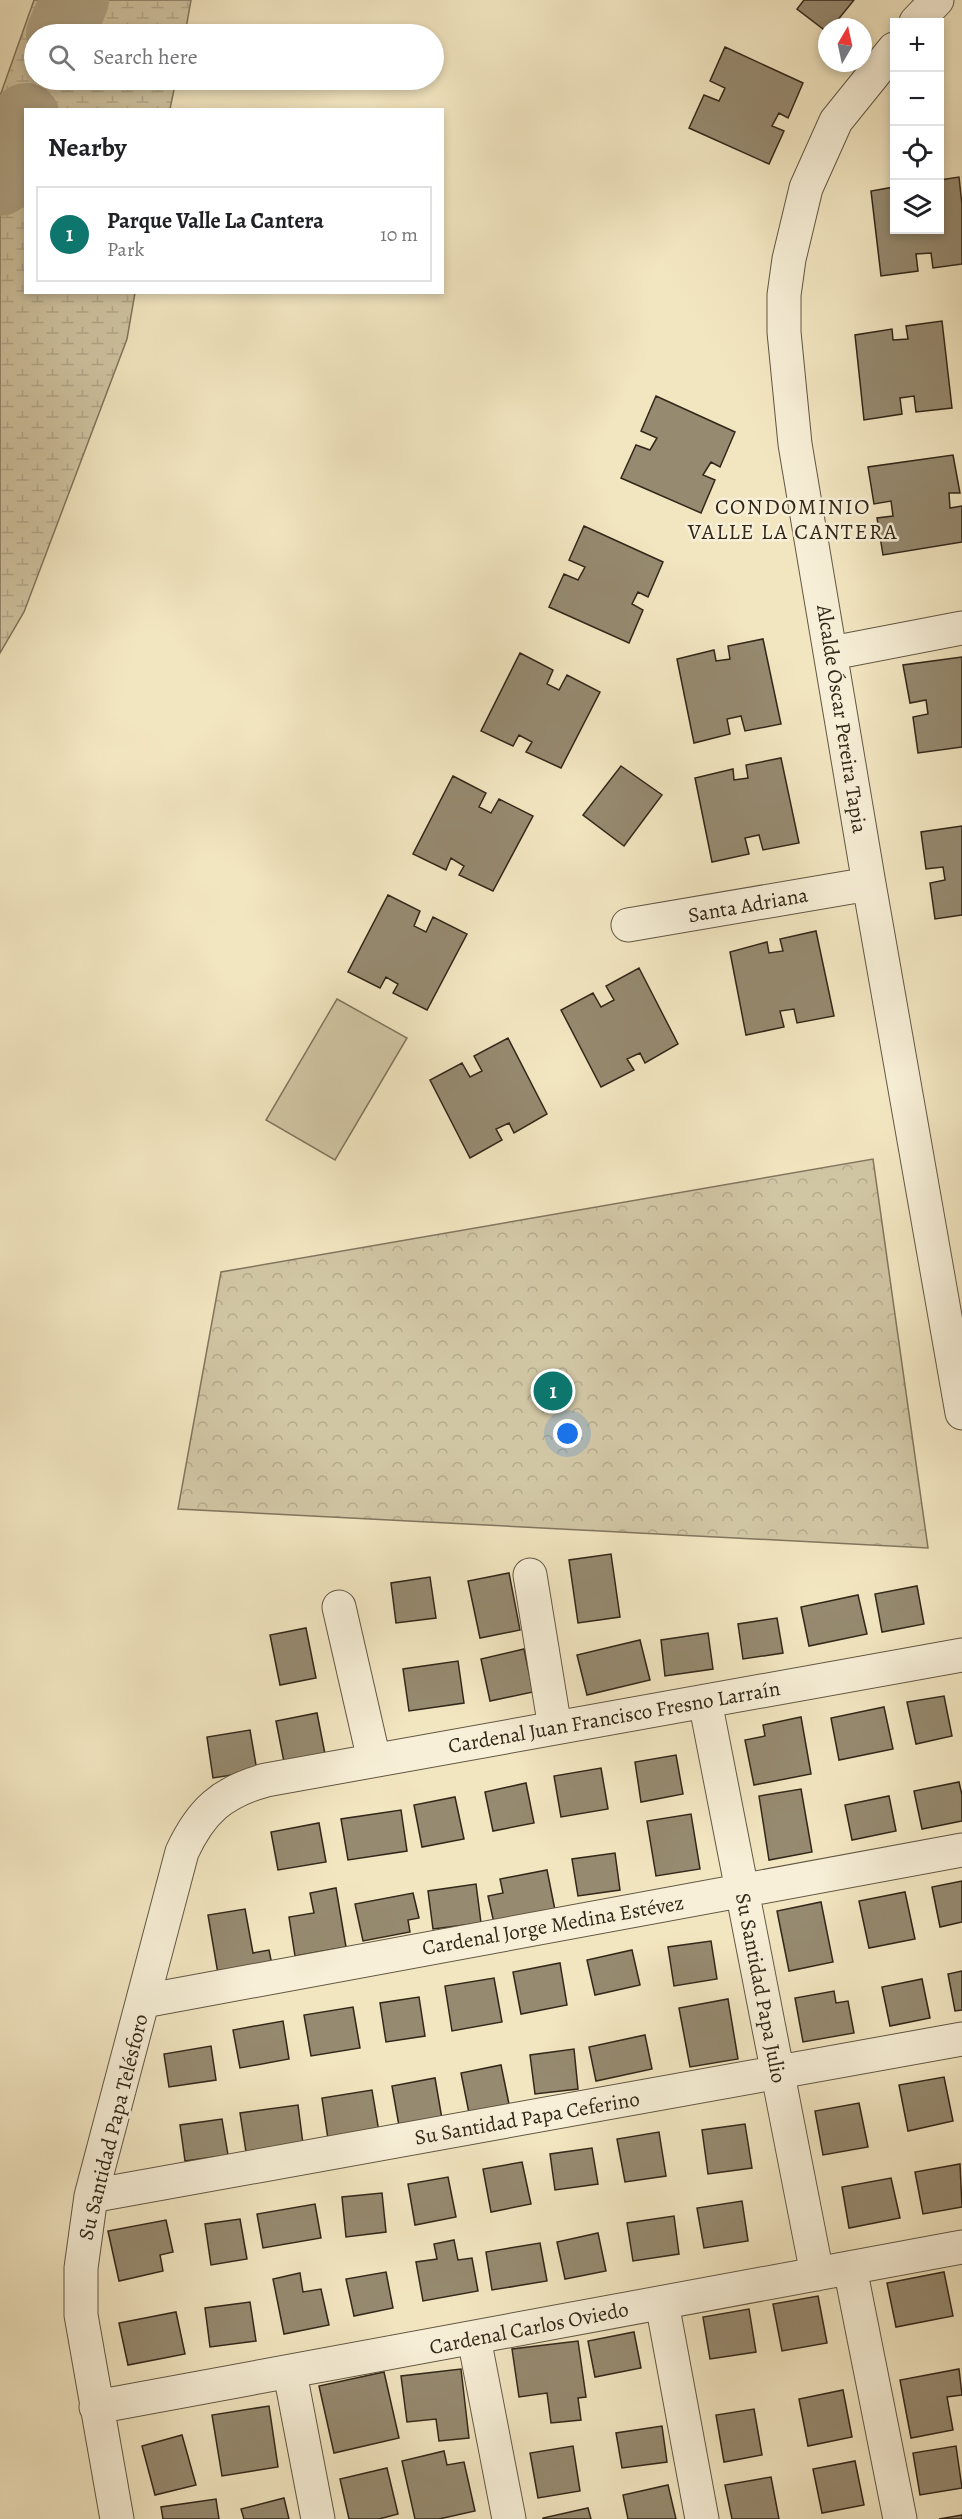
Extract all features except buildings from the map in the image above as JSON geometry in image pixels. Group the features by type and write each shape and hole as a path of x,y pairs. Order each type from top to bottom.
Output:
{"street":[{"path":"920,18 937,0"},
{"name":"Alcalde Óscar Pereira Tapia","path":"890,54 836,121 806,188 796,224 784,295 785,341 795,444 832,653 869,884 962,1413"},
{"path":"832,653 962,628"},
{"name":"Santa Adriana","path":"628,925 869,884"},
{"path":"530,1575 555,1728"},
{"path":"339,1607 374,1760"},
{"name":"Cardenal Juan Francisco Fresno Larraín","path":"266,1780 962,1655"},
{"name":"Su Santidad Papa Julio","path":"705,1701 817,2274"},
{"name":"Su Santidad Papa Telésforo","path":"117,2519 81,2315 81,2268 91,2196 182,1852 191,1832 204,1815 222,1798 243,1786 266,1780"},
{"name":"Cardenal Jorge Medina Estévez","path":"144,2001 962,1850"},
{"name":"Su Santidad Papa Ceferino","path":"91,2196 962,2039"},
{"name":"Cardenal Carlos Oviedo","path":"96,2407 290,2373 962,2247"},
{"path":"850,2268 900,2519"},
{"path":"662,2303 702,2519"},
{"path":"474,2338 509,2519"},
{"path":"290,2373 318,2519"}],"green space":[{"path":"34,0 191,0 187,24 26,24"},
{"path":"24,28 24,90 174,90 170,108 24,108 24,294 135,294 127,339 24,612 0,653 0,96"},
{"path":"337,999 407,1038 335,1160 266,1120"},
{"path":"873,1159 928,1548 178,1509 221,1272"}],"waterway":[{"path":"64,24 75,0"},
{"path":"0,182 24,122"}],"place":[{"name":"Parque Valle La Cantera","path":"553,1391"}],"district":[{"name":"CONDOMINIO VALLE LA CANTERA","path":"793,518"}]}
